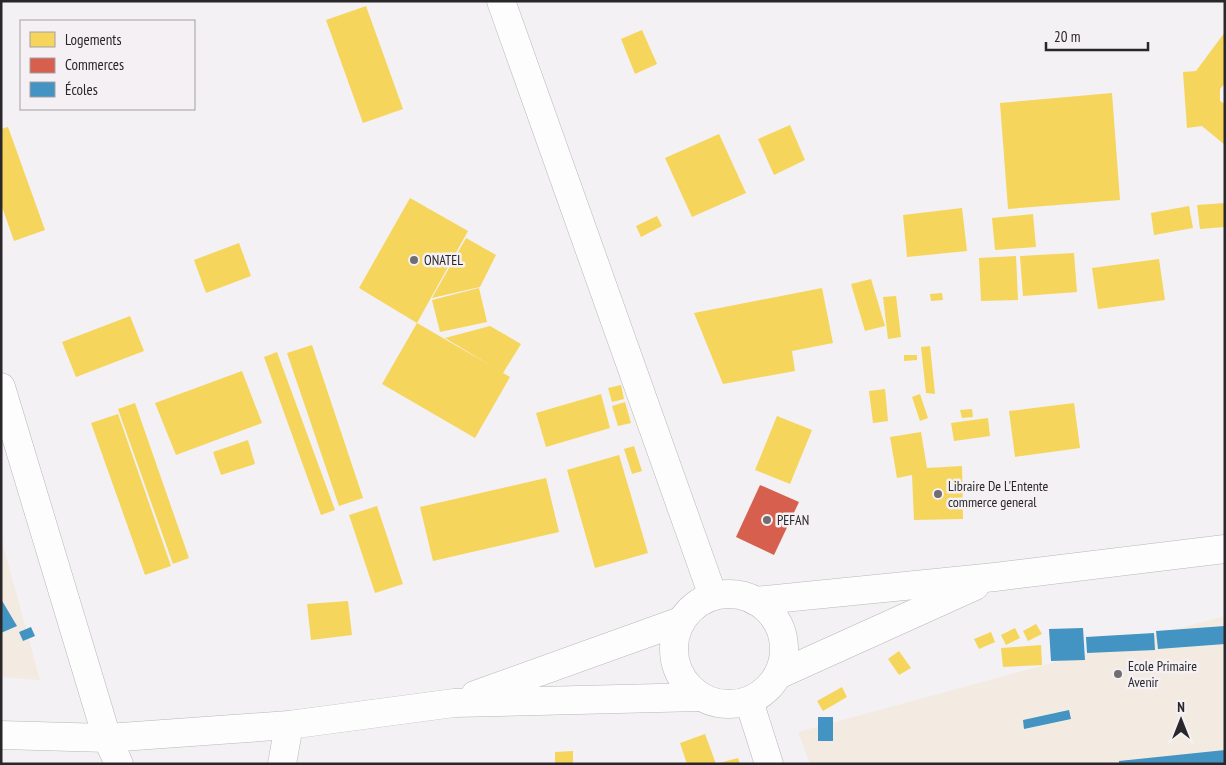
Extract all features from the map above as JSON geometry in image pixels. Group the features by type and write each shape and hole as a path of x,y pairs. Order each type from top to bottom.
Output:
{"main road":[{"path":"501,1 713,596"},
{"path":"1,387 107,738 119,764"},
{"path":"700,697 687,686 677,671 673,654 674,637 681,621 695,606 713,596 735,594 755,600 995,577 1225,549"},
{"path":"778,675 995,577"},
{"path":"1,735 107,738 289,725 454,703 700,697 724,704 749,701 766,691 778,675 785,654 782,633 772,614 755,600"},
{"path":"454,703 681,621"},
{"path":"749,701 769,764"},
{"path":"282,764 289,725"}],"shaded area":[{"path":"1,538 40,680 1,677"},
{"name":"Ecole Primaire Avenir","path":"1225,616 1225,764 810,764 798,732"}],"building: Logements":[{"path":"366,6 403,109 363,123 326,20"},
{"path":"642,30 657,64 635,74 621,39"},
{"path":"1225,32 1225,83 1220,89 1220,101 1225,104 1225,145 1202,126 1187,128 1183,72 1196,71"},
{"path":"1112,93 1120,200 1008,209 1000,103"},
{"path":"790,125 805,160 774,175 758,139"},
{"path":"8,127 45,230 14,241 1,204 1,129"},
{"path":"719,134 746,193 692,217 665,158"},
{"name":"ONATEL","path":"410,198 468,231 417,323 359,288"},
{"path":"1225,203 1225,227 1200,229 1197,205"},
{"path":"1189,206 1193,228 1154,235 1151,213"},
{"path":"962,208 967,251 907,257 903,215"},
{"path":"1033,214 1036,247 995,250 992,218"},
{"path":"657,216 662,226 641,237 636,226"},
{"path":"466,238 496,255 480,287 432,298"},
{"path":"239,243 251,276 206,293 194,260"},
{"path":"1074,253 1077,292 1023,296 1020,256"},
{"path":"1016,256 1018,300 981,301 979,258"},
{"path":"1159,259 1165,300 1098,309 1092,268"},
{"path":"871,279 885,326 865,331 851,284"},
{"path":"479,288 487,322 440,332 432,300"},
{"path":"822,288 833,343 792,351 795,371 723,384 694,313"},
{"path":"942,293 943,300 931,301 930,294"},
{"path":"896,296 901,337 888,339 883,297"},
{"path":"130,316 144,351 76,377 62,342"},
{"path":"417,323 493,367 445,338 490,326 521,344 503,373 510,377 475,438 382,384"},
{"path":"312,345 363,498 339,506 287,353"},
{"path":"930,346 935,394 926,393 921,347"},
{"path":"277,352 335,510 321,515 264,357"},
{"path":"904,355 917,355 917,360 904,361"},
{"path":"242,371 262,423 176,455 155,403"},
{"path":"621,385 624,399 612,402 608,388"},
{"path":"885,389 888,421 873,423 869,391"},
{"path":"601,394 610,428 546,447 536,413"},
{"path":"920,394 928,418 920,421 912,397"},
{"path":"625,402 631,423 618,426 612,406"},
{"path":"135,403 189,558 173,564 118,409"},
{"path":"1074,403 1080,448 1015,457 1009,411"},
{"path":"972,409 973,417 962,418 960,410"},
{"path":"118,414 171,566 145,575 91,423"},
{"path":"777,416 812,430 790,484 755,470"},
{"path":"988,418 990,436 954,441 951,423"},
{"name":"Libraire De L'Entente commerce general","path":"921,432 927,468 962,466 963,519 914,520 912,475 897,478 890,437"},
{"path":"248,440 255,464 221,475 213,452"},
{"path":"634,446 642,471 632,474 624,449"},
{"path":"619,455 648,553 595,568 567,470"},
{"path":"546,478 559,532 433,561 420,507"},
{"path":"377,506 403,584 375,593 349,515"},
{"path":"348,601 352,635 311,640 307,604"},
{"path":"1036,624 1042,634 1028,641 1023,631"},
{"path":"1015,628 1020,638 1006,645 1001,635"},
{"path":"991,632 995,642 979,649 974,639"},
{"path":"1041,645 1042,665 1003,667 1001,648"},
{"path":"899,651 911,668 899,675 888,659"},
{"path":"842,687 847,697 823,711 817,701"},
{"path":"705,734 716,764 687,764 680,743"},
{"path":"573,751 573,763 555,764 555,752"},
{"path":"738,758 740,764 719,764 719,763"}],"building: Commerces":[{"name":"PEFAN","path":"760,485 799,502 774,555 736,537"}],"building: Écoles":[{"path":"1,599 17,626 1,633"},
{"path":"1225,626 1225,644 1158,649 1156,631"},
{"path":"31,627 35,636 23,641 19,632"},
{"path":"1083,628 1085,660 1051,661 1049,629"},
{"path":"1154,633 1155,650 1087,653 1086,637"},
{"path":"1069,710 1071,719 1024,729 1023,720"},
{"path":"818,717 833,717 833,741 818,741"},
{"path":"1225,750 1225,764 1119,764 1119,761"}],"place":[{"name":"ONATEL","path":"414,260"},
{"name":"Libraire De L'Entente commerce general","path":"938,494"},
{"name":"PEFAN","path":"767,520"},
{"name":"Ecole Primaire Avenir","path":"1118,674"}]}
